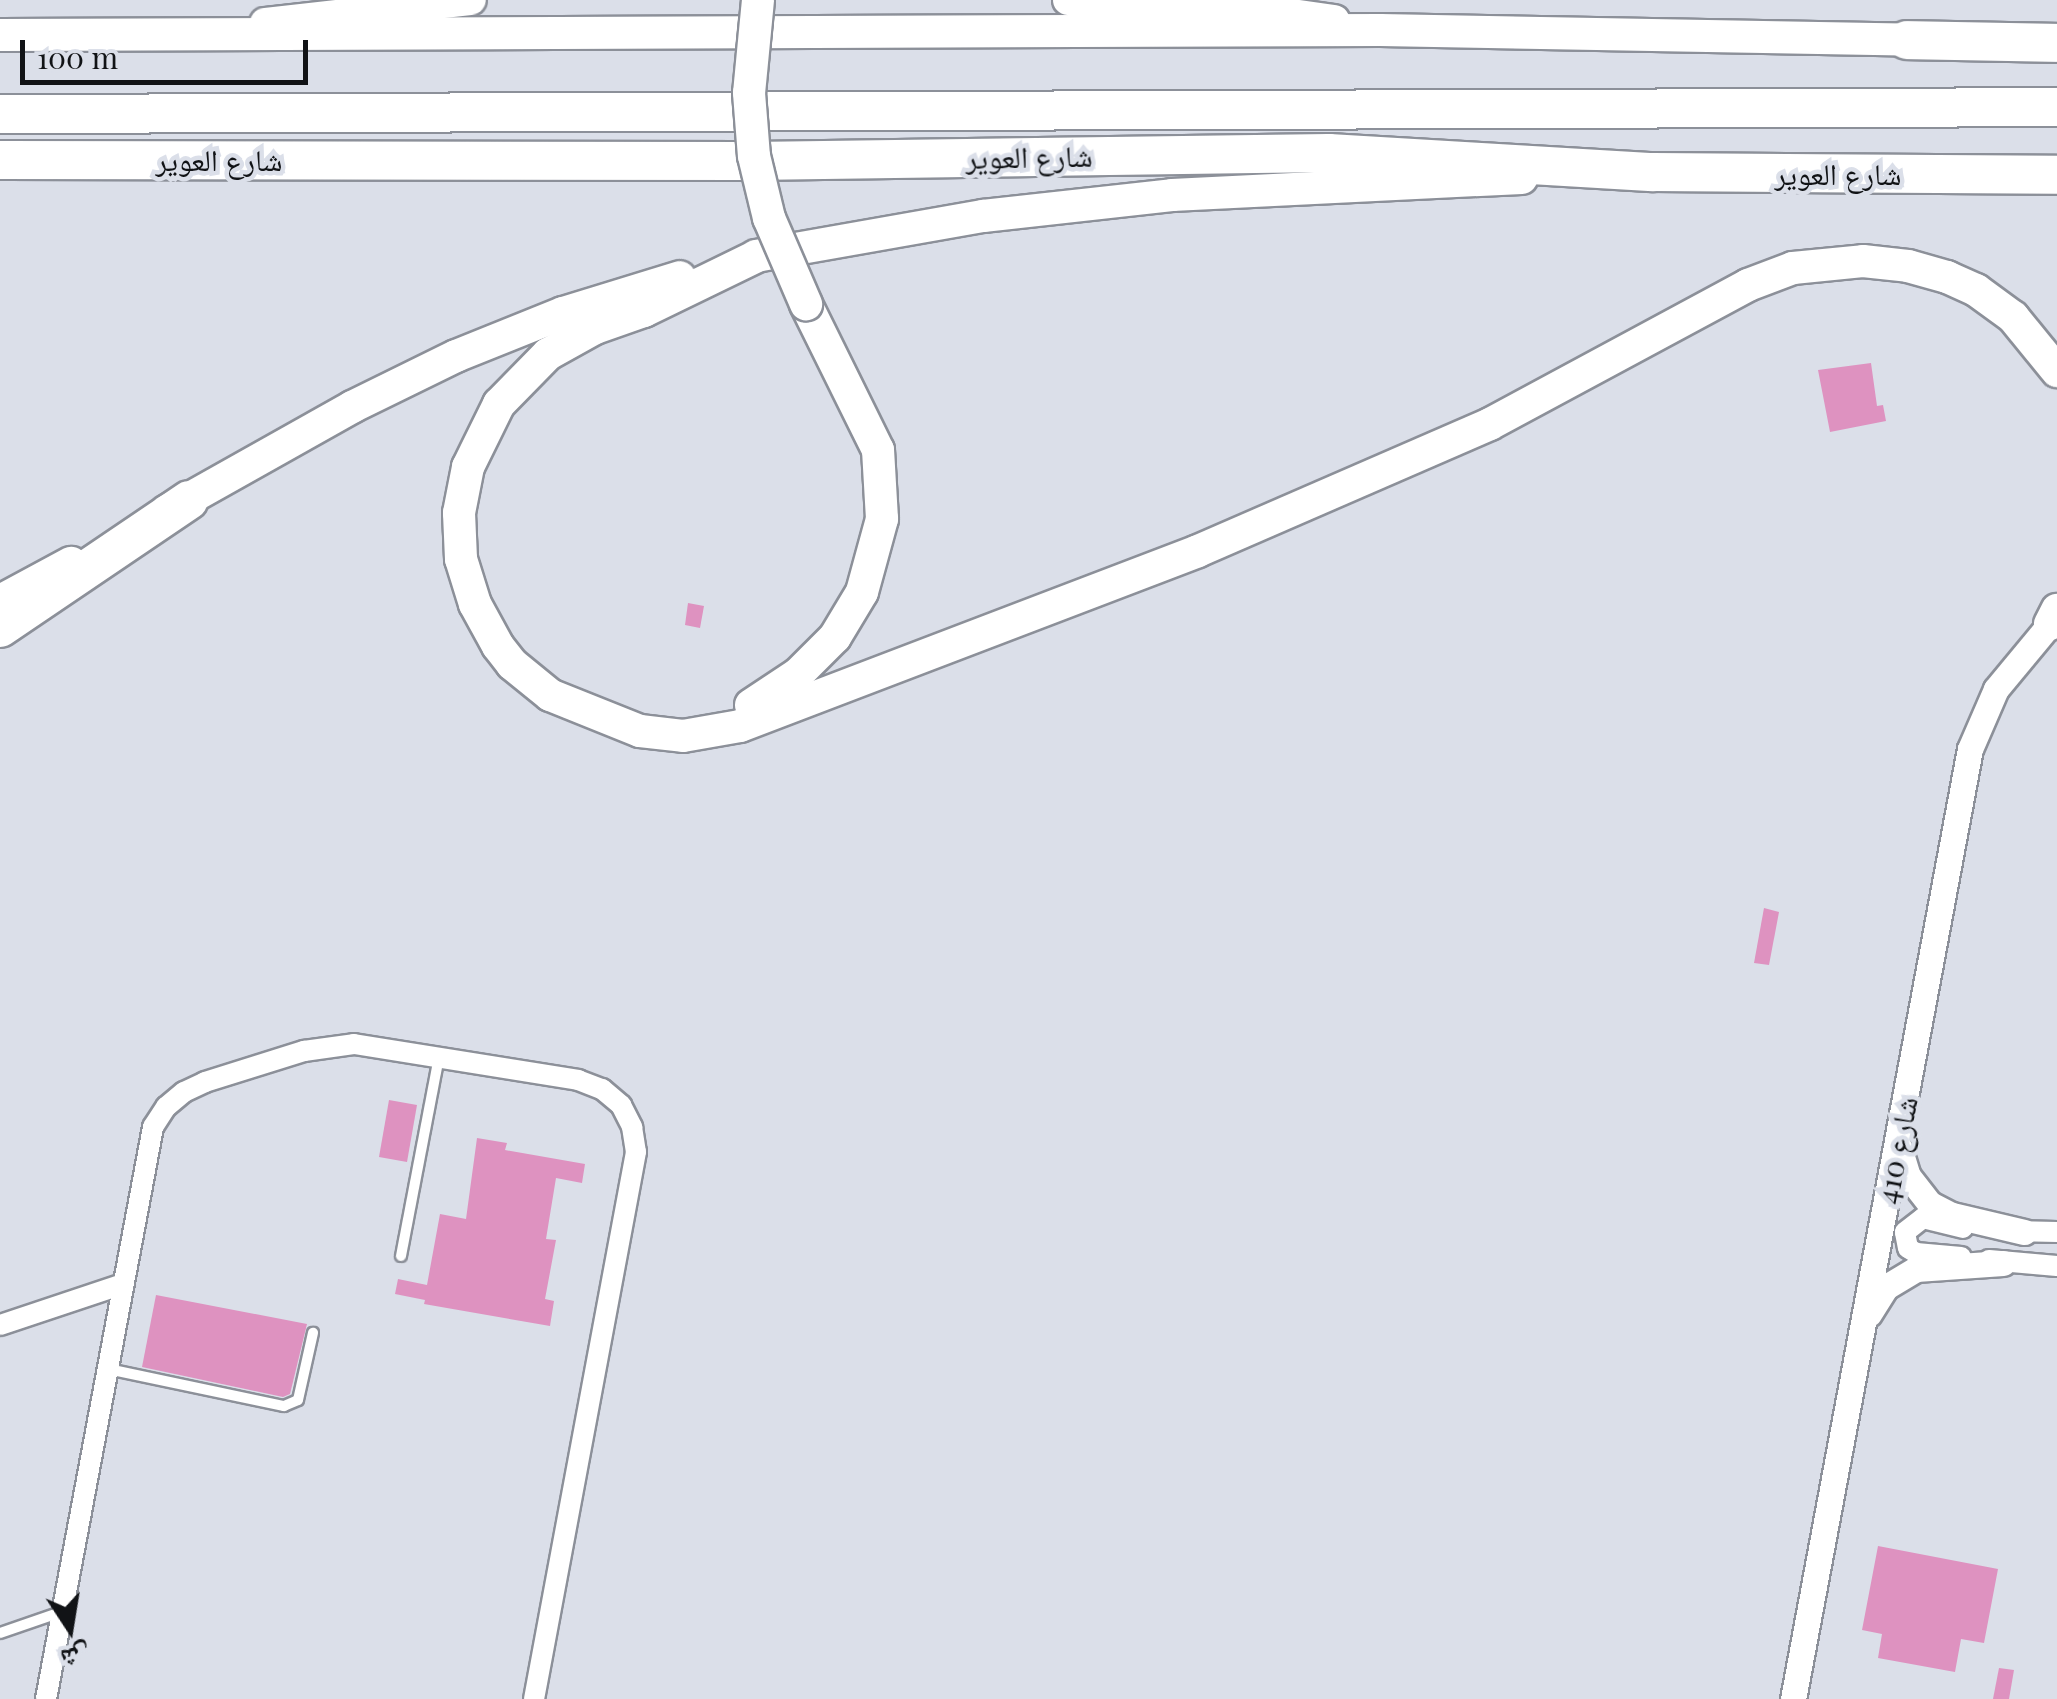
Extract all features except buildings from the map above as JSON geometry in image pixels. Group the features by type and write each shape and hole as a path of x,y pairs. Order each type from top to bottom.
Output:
{"highway":[{"path":"1907,40 2057,40"},
{"name":"شارع العوير","path":"0,114 2057,107"},
{"name":"شارع العوير","path":"0,160 752,161 1329,153 1652,172 2057,175"},
{"path":"0,628 189,500"}],"main road":[{"path":"174,36 470,0"},
{"path":"599,717 638,725 678,726 754,704 818,657 862,592 882,520 878,450 806,304 769,218 754,156 750,61 758,0"},
{"path":"1068,0 1271,12 1380,30"},
{"path":"0,36 1380,30 1907,40"},
{"path":"0,601 189,500 352,406 456,356 626,292 757,256 983,216 1172,195 1652,172"},
{"path":"757,256 644,312 595,328 548,354 498,404 468,467 458,536 467,582 485,626 529,680 550,695 599,717 661,735 705,734 740,726 1316,503 1490,424 1748,285 1793,268 1863,261 1908,266 1947,277 2013,317 2057,371"}],"street":[{"name":"شارع 410","path":"1793,1699 1970,749 1996,689 2055,616"},
{"path":"46,1699 153,1127 166,1107 184,1092 329,1046 380,1045 578,1080 602,1089 621,1106 632,1127 636,1152 534,1699"},
{"path":"1898,1142 1908,1176 1930,1204 1963,1219 2024,1232"},
{"path":"2057,1232 1967,1228 1924,1218 1915,1220 1905,1232 1908,1248 1916,1253 2057,1266"},
{"path":"1862,1327 1878,1296 1905,1273 1928,1266 2003,1262"},
{"path":"0,1325 123,1284"}],"lane":[{"path":"401,1256 440,1056"},
{"path":"108,1370 284,1406 298,1400 312,1333"},
{"path":"0,1633 61,1612"}]}
